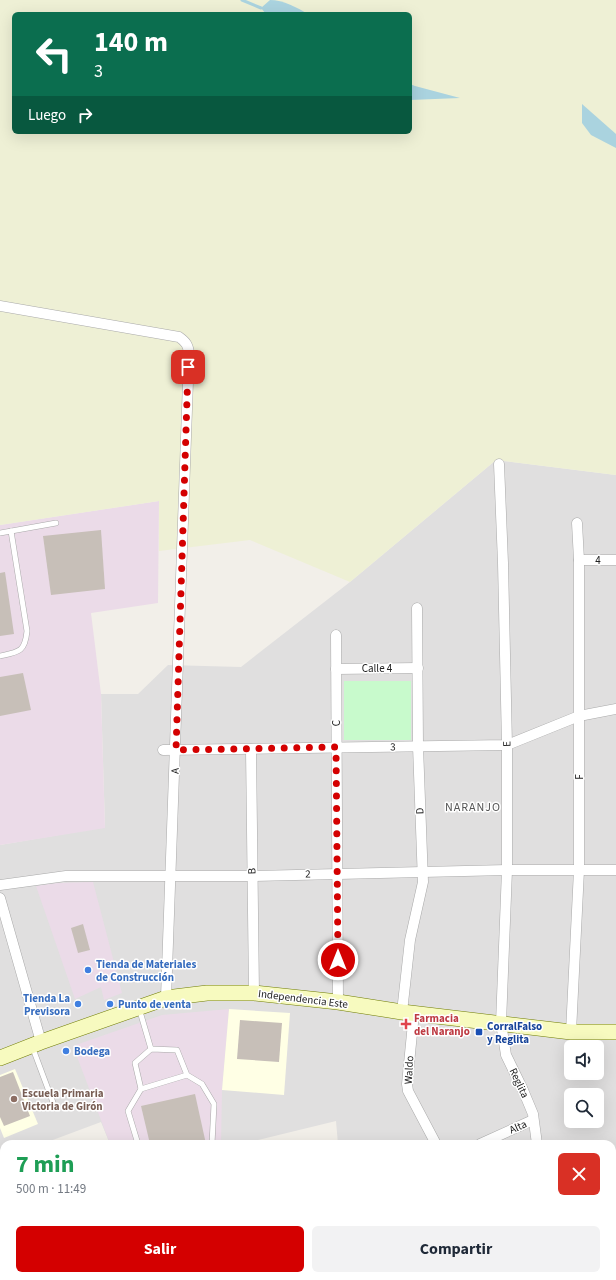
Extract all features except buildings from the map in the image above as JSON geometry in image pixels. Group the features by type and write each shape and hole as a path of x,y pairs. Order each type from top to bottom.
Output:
{"main road":[{"name":"Independencia Este","path":"0,1058 166,998 207,993 254,993 338,1002 408,1013 571,1032 616,1032"}],"street":[{"name":"A","path":"0,306 179,338 185,341 188,347 176,750 166,998"},
{"name":"E","path":"499,464 503,562 507,745 507,870 501,1023"},
{"name":"F","path":"571,1032 579,870 579,560 577,523"},
{"name":"4","path":"579,560 616,560"},
{"name":"D","path":"408,1013 410,940 422,882 418,746 417,608"},
{"name":"C","path":"336,635 338,1002"},
{"name":"Calle 4","path":"336,669 418,668"},
{"name":"3","path":"163,750 507,745 579,716 616,709"},
{"name":"B","path":"251,749 254,993"},
{"name":"2","path":"0,885 66,876 252,876 507,870 616,870"},
{"path":"0,898 36,1044"},
{"name":"Waldo","path":"408,1013 408,1091 434,1140"},
{"name":"Reglita","path":"501,1023 506,1055 533,1114 536,1140"},
{"name":"Alta","path":"489,1140 534,1120"}],"lane":[{"path":"0,533 56,523"},
{"path":"0,656 18,653 26,642 28,631 11,531"},
{"path":"138,1007 151,1049"},
{"path":"36,1044 54,1105"},
{"path":"141,1089 135,1063 151,1049 177,1050 187,1075 202,1084 214,1104 212,1140"},
{"path":"137,1140 128,1111 141,1089 187,1075"}],"shaded area":[{"path":"0,0 616,0 616,475 496,460 350,582 250,540 159,551 159,501 0,525"},
{"path":"496,460 616,475 616,1140 338,1140 336,1121 258,1140 108,1140 101,1122 53,1140 0,1140 0,845 105,827 101,694 138,694 168,665 241,667 350,582"},
{"path":"159,501 158,603 91,613 101,694 105,828 0,845 0,525"},
{"path":"93,882 122,993 104,1000 101,987 75,999 36,886 58,883"},
{"path":"229,1009 222,1090 221,1140 108,1140 73,1046 162,1015"},
{"path":"229,1009 290,1013 284,1095 222,1090"},
{"name":"Escuela Primaria Victoria de Girón","path":"15,1069 38,1124 4,1138 0,1128 0,1075"}],"green space":[{"path":"344,681 411,681 411,740 344,740"}],"water":[{"path":"270,0 275,0 304,12 264,12 261,8"},
{"path":"412,85 415,86 460,98 412,100"},
{"path":"582,104 616,134 616,148 591,135 582,123"}],"waterway":[{"path":"242,0 261,8"}],"place":[{"name":"Tienda de Materiales de Construcción","path":"88,970"},
{"name":"Tienda La Previsora","path":"78,1004"},
{"name":"Punto de venta","path":"110,1004"},
{"name":"Farmacia del Naranjo","path":"406,1024"},
{"name":"CorralFalso y Reglita","path":"479,1032"},
{"name":"Bodega","path":"66,1051"},
{"name":"Escuela Primaria Victoria de Girón","path":"14,1099"}],"district":[{"name":"NARANJO","path":"473,807"}],"route":[{"path":"188,367 176,750 336,747 338,960"}]}
